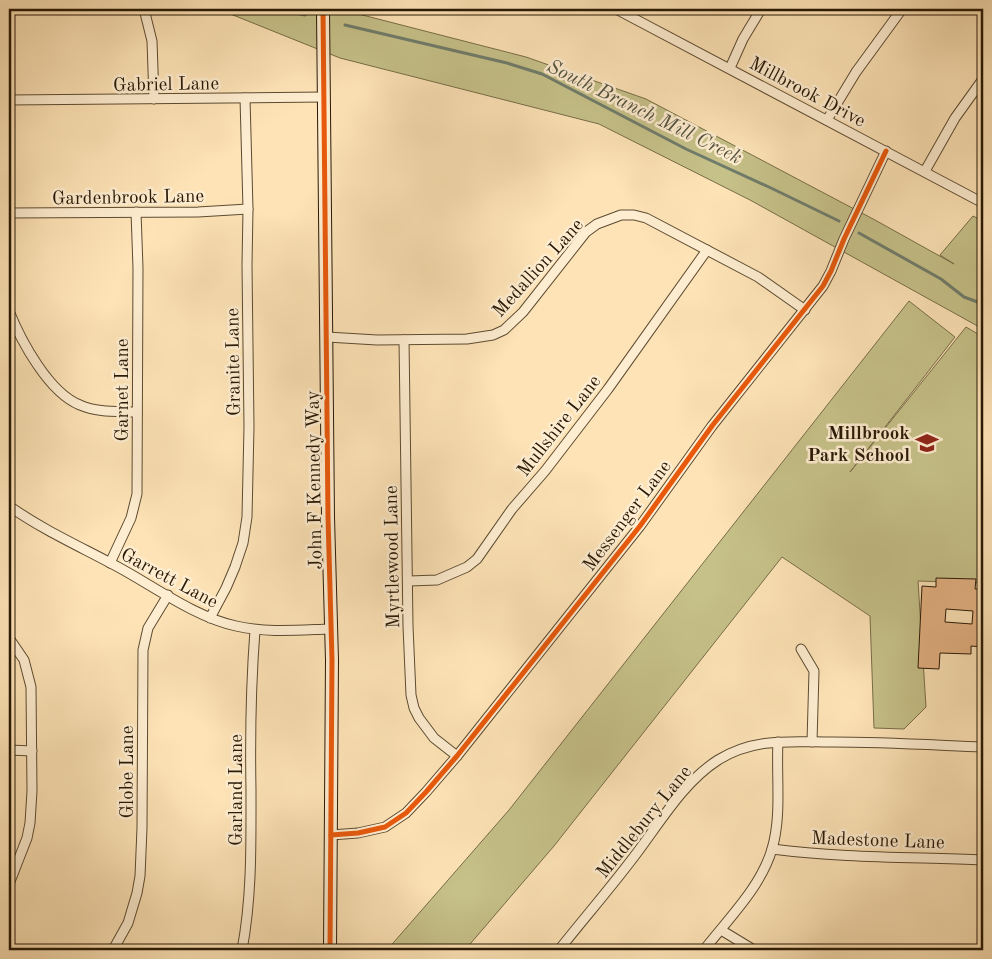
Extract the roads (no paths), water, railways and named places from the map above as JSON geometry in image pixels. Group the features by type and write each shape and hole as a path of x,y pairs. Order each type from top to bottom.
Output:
{"street":[{"path":"144,9 152,41 154,99"},
{"name":"John F Kennedy Way","path":"323,9 330,630 332,660 330,950"},
{"name":"Millbrook Drive","path":"616,9 634,13 730,68 983,203"},
{"path":"730,68 743,39 761,9"},
{"path":"827,120 856,72 902,9"},
{"path":"925,171 955,118 983,79"},
{"name":"Gabriel Lane","path":"9,100 324,97"},
{"name":"Granite Lane","path":"210,618 235,568 243,544 247,517 249,411 246,265 248,209 246,98"},
{"name":"Messenger Lane","path":"331,835 375,830 396,821 411,808 456,756 640,526 712,426 823,286 886,150"},
{"name":"Gardenbrook Lane","path":"9,213 198,212 248,209"},
{"name":"Garnet Lane","path":"110,563 135,507 137,480 138,262 136,212"},
{"name":"Medallion Lane","path":"327,337 364,340 404,340 480,338 493,335 504,330 523,312 586,232 597,224 621,215 634,215 646,218 758,277 805,310"},
{"name":"Mullshire Lane","path":"409,581 437,580 467,567 477,559 512,509 545,471 608,389 707,250"},
{"path":"9,311 20,335 44,372 69,400 101,411 137,412"},
{"name":"Myrtlewood Lane","path":"404,340 410,682 414,708 419,718 434,738 456,756"},
{"name":"Garrett Lane","path":"9,506 45,528 210,618 254,630 330,630"},
{"name":"Globe Lane","path":"113,950 128,923 140,876 142,828 142,650 148,628 168,595"},
{"name":"Garland Lane","path":"242,950 249,907 251,868 251,696 254,630"},
{"path":"9,638 24,660 31,686 32,751 32,808 30,823 23,852 9,883"},
{"path":"801,649 814,671 812,742"},
{"name":"Middlebury Lane","path":"559,950 671,806 694,780 718,760 732,753 760,744 788,740 983,747"},
{"path":"704,950 761,875 772,849 777,811 778,742"},
{"path":"9,750 32,751"},
{"name":"Madestone Lane","path":"772,849 863,856 983,860"},
{"path":"721,930 754,950"}],"waterway":[{"name":"South Branch Mill Creek","path":"278,9 305,15"},
{"name":"South Branch Mill Creek","path":"345,25 507,63 542,74 686,149 839,221"},
{"name":"South Branch Mill Creek","path":"859,233 941,279 964,297 983,304"}],"place":[{"name":"Millbrook Park School","path":"927,443"}]}
